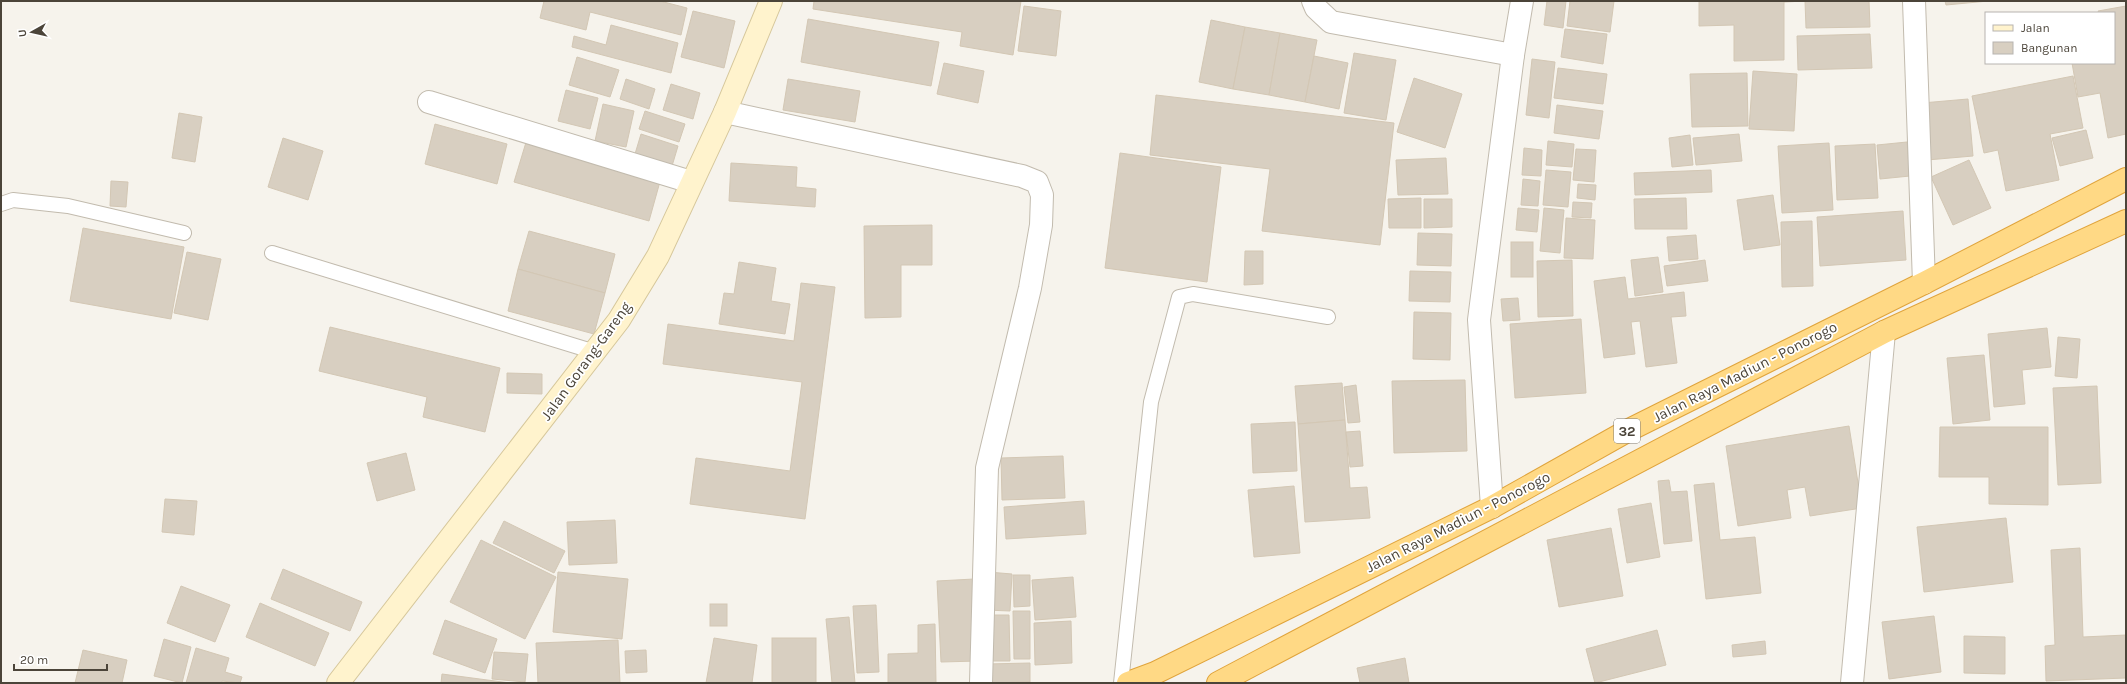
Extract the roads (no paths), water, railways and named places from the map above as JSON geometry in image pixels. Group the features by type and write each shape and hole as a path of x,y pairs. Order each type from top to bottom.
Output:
{"highway":[{"name":"Jalan Raya Madiun - Ponorogo","path":"1128,683 1156,678 1492,507 1629,430 1924,283 2126,179"},
{"name":"Jalan Raya Madiun - Ponorogo","path":"1218,683 1884,332 2126,221"}],"main road":[{"name":"Jalan Gorang-Gareng","path":"338,683 619,320 658,256 691,182 725,112 749,50 771,1"}],"street":[{"path":"1313,1 1316,8 1331,22 1513,55"},
{"path":"1492,507 1479,320 1513,55 1522,1"},
{"path":"1914,1 1924,283"},
{"path":"429,102 691,182"},
{"path":"725,112 889,146 1022,176 1037,182 1042,195 1041,225 1030,288 987,468 981,683"},
{"path":"1852,683 1884,332"}],"lane":[{"path":"1,204 13,200 68,206 184,233"},
{"path":"272,253 595,352"},
{"path":"1121,683 1151,402 1179,297 1193,294 1328,317"}]}
